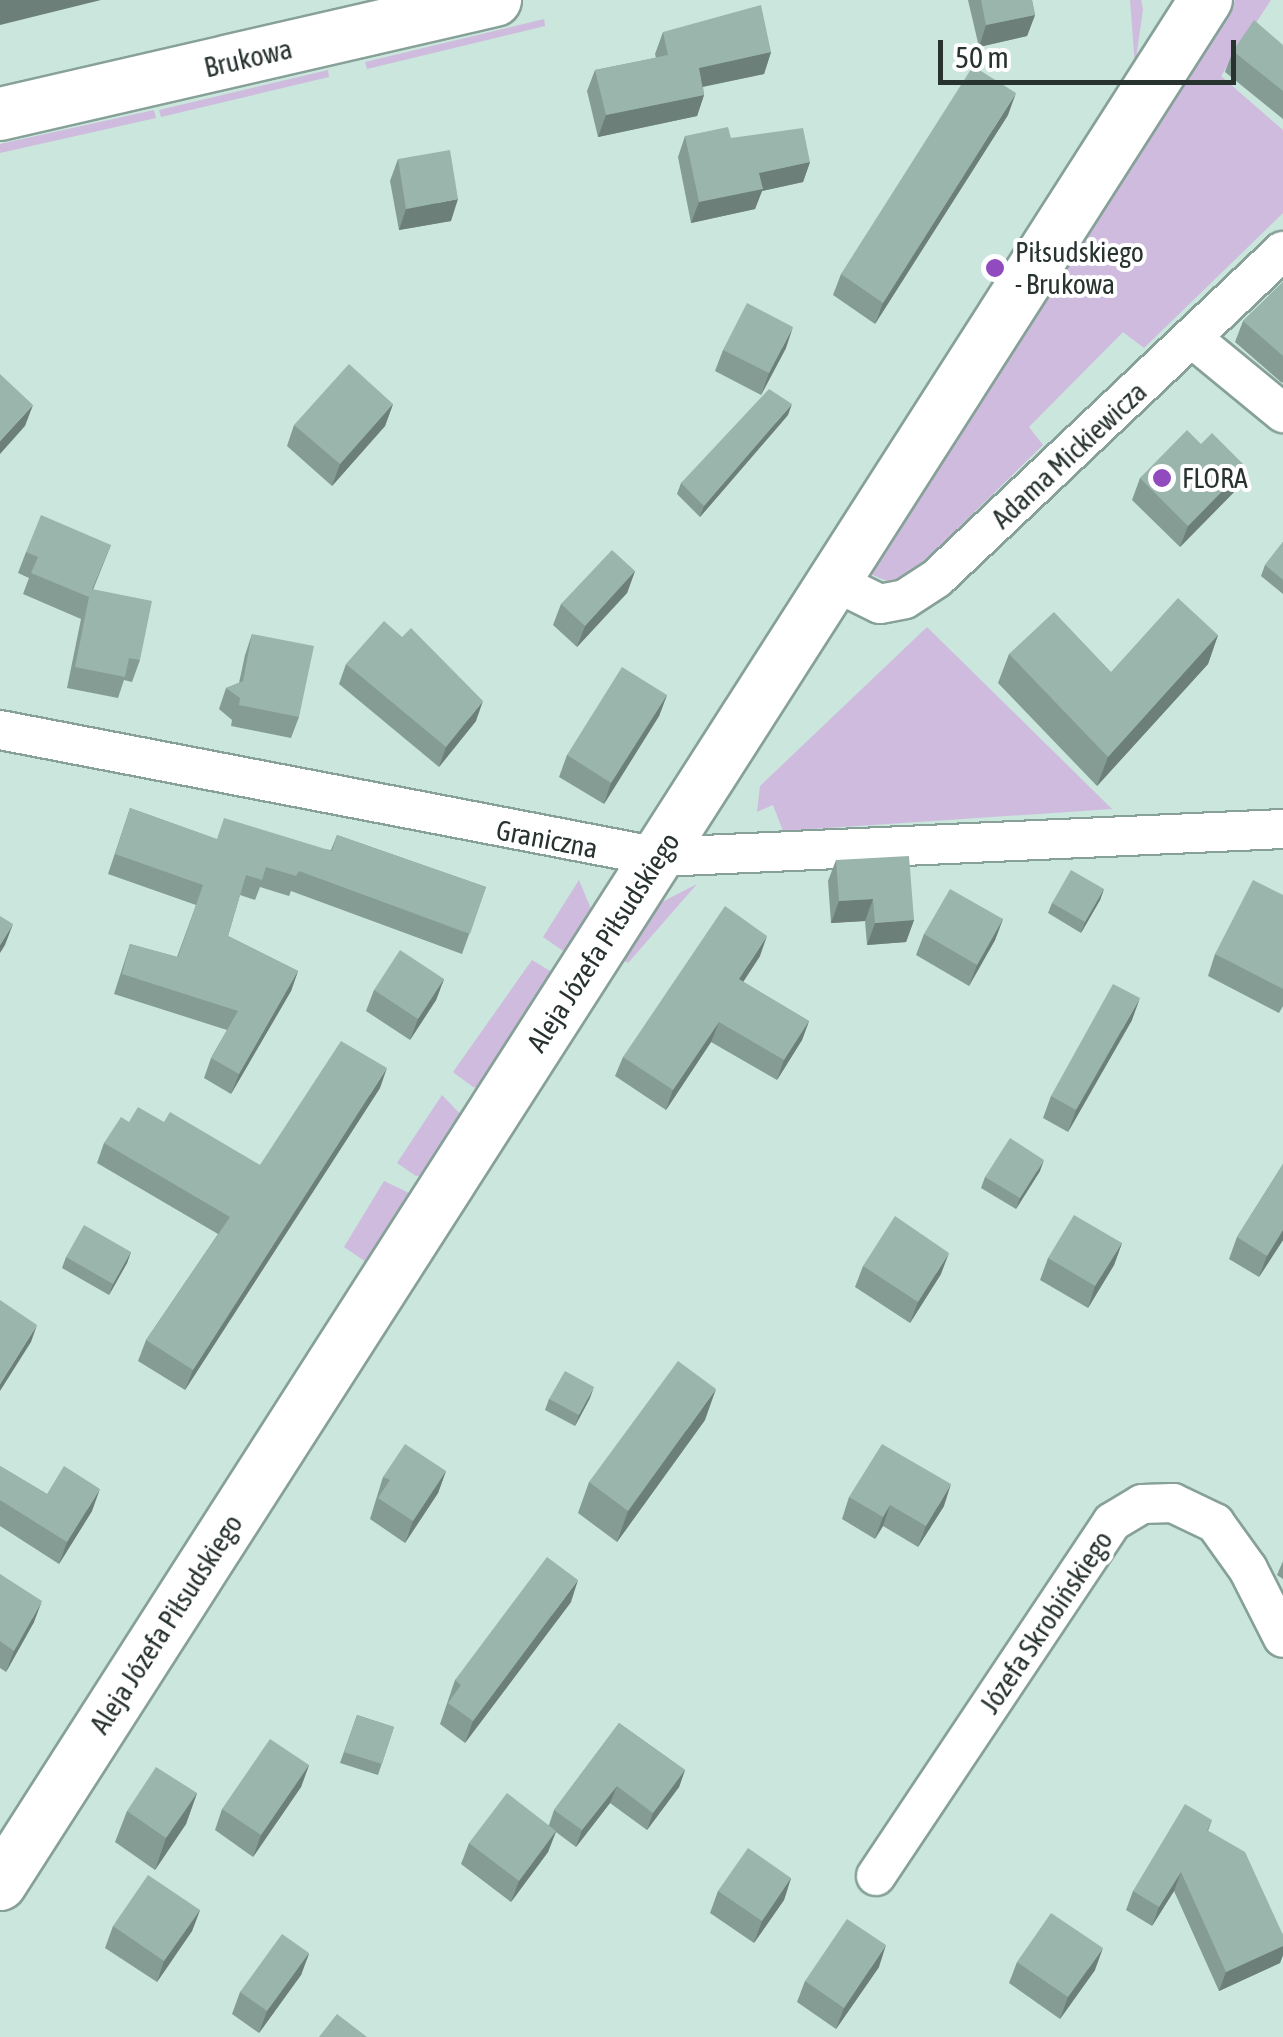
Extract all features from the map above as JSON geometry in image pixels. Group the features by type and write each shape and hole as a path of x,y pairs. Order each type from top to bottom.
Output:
{"main road":[{"name":"Brukowa","path":"0,114 495,0"},
{"name":"Aleja Józefa Piłsudskiego","path":"0,1884 659,857 1195,5"}],"street":[{"name":"Adama Mickiewicza","path":"834,581 880,604 905,599 937,578 1283,251"},
{"path":"1193,339 1283,413"},
{"name":"Graniczna","path":"0,730 659,857 1283,829"},
{"name":"Józefa Skrobińskiego","path":"876,1876 1112,1522 1142,1504 1173,1502 1215,1523 1248,1569 1283,1638"}],"shaded area":[{"path":"1130,0 1141,0 1143,9 1135,66"},
{"path":"1235,0 1271,0 1221,76 1283,130 1283,213 1144,348 1123,332 1029,427 1043,445 899,586 863,571"},
{"path":"544,19 545,26 367,69 365,62"},
{"path":"328,70 329,77 161,117 159,110"},
{"path":"154,110 156,118 0,153 0,144"},
{"path":"927,627 1112,809 783,831 773,805 757,812 760,786"},
{"path":"579,880 591,909 569,955 543,937"},
{"path":"697,884 628,963 621,959 660,903"},
{"path":"532,960 555,974 479,1088 473,1087 453,1072"},
{"path":"442,1095 462,1116 428,1175 416,1176 397,1163"},
{"path":"384,1181 409,1193 410,1203 366,1262 344,1247"}],"building":[{"path":"981,0 1032,0 1035,15 986,25"},
{"path":"761,5 771,52 699,68 704,95 606,115 595,70 668,55 663,32"},
{"path":"1254,20 1283,45 1283,91 1233,51"},
{"path":"973,66 1016,93 883,303 841,274"},
{"path":"728,127 731,138 803,128 810,162 759,173 763,189 699,202 685,136"},
{"path":"450,150 458,199 406,209 398,159"},
{"path":"1283,282 1283,356 1243,321"},
{"path":"747,303 793,327 769,373 723,350"},
{"path":"349,364 393,404 340,464 294,425"},
{"path":"0,374 33,405 0,441"},
{"path":"769,389 792,404 704,506 681,483"},
{"path":"1187,430 1201,444 1212,433 1246,467 1188,526 1140,478"},
{"path":"41,515 111,545 92,589 152,601 140,660 129,658 125,677 75,667 89,597 31,573 38,557 26,552"},
{"path":"1283,542 1283,580 1265,565"},
{"path":"612,550 635,571 585,626 561,604"},
{"path":"1178,598 1218,635 1108,757 1009,654 1054,612 1111,672"},
{"path":"384,621 402,637 411,628 483,701 446,747 346,664"},
{"path":"252,634 314,646 299,717 239,705 240,698 226,688 243,681"},
{"path":"622,667 667,695 611,783 567,755"},
{"path":"130,808 217,839 224,818 332,851 337,835 486,887 470,934 299,871 296,876 266,867 262,880 246,875 228,936 298,971 239,1074 211,1058 238,1011 122,974 130,944 178,957 203,885 115,854"},
{"path":"909,856 914,920 875,923 873,899 839,901 836,860"},
{"path":"1071,870 1104,889 1085,922 1052,903"},
{"path":"1253,880 1283,895 1283,989 1215,954"},
{"path":"950,889 1003,919 977,965 924,934"},
{"path":"725,906 767,936 739,979 809,1021 784,1060 719,1022 673,1090 623,1057"},
{"path":"0,916 13,924 0,945"},
{"path":"400,950 444,979 418,1019 374,990"},
{"path":"1113,984 1140,998 1076,1110 1051,1096"},
{"path":"341,1041 387,1068 193,1370 146,1340 230,1217 104,1143 121,1117 129,1122 138,1107 164,1122 170,1112 260,1165"},
{"path":"1010,1138 1044,1160 1020,1198 985,1177"},
{"path":"1283,1164 1283,1230 1267,1256 1237,1237"},
{"path":"1074,1215 1122,1243 1095,1286 1048,1258"},
{"path":"895,1216 949,1253 918,1302 863,1266"},
{"path":"84,1225 131,1252 113,1284 66,1257"},
{"path":"0,1300 37,1325 0,1384"},
{"path":"678,1361 716,1389 628,1511 589,1482"},
{"path":"565,1371 594,1387 579,1415 549,1399"},
{"path":"405,1444 446,1471 413,1521 378,1498 390,1480 383,1477"},
{"path":"882,1444 951,1484 926,1526 890,1505 883,1517 849,1497"},
{"path":"0,1466 47,1494 64,1466 100,1489 67,1542 0,1500"},
{"path":"547,1557 578,1580 473,1721 448,1703 461,1685 455,1680"},
{"path":"0,1574 42,1601 14,1651 0,1641"},
{"path":"357,1715 394,1727 382,1764 344,1752"},
{"path":"619,1723 685,1770 653,1813 617,1786 582,1830 554,1810"},
{"path":"270,1739 309,1765 261,1835 222,1809"},
{"path":"156,1767 197,1793 166,1838 127,1811"},
{"path":"507,1793 556,1831 519,1881 469,1843"},
{"path":"1185,1804 1212,1820 1207,1830 1245,1852 1283,1935 1283,1946 1226,1972 1181,1872 1159,1907 1133,1891"},
{"path":"748,1848 791,1878 762,1921 718,1891"},
{"path":"148,1875 200,1910 164,1961 113,1926"},
{"path":"1051,1913 1103,1948 1068,1997 1017,1962"},
{"path":"847,1919 886,1945 844,2008 805,1981"},
{"path":"282,1934 309,1953 267,2011 240,1992"},
{"path":"337,2014 367,2037 319,2037"}],"place":[{"name":"Piłsudskiego - Brukowa","path":"995,268"},
{"name":"FLORA","path":"1162,478"}]}
